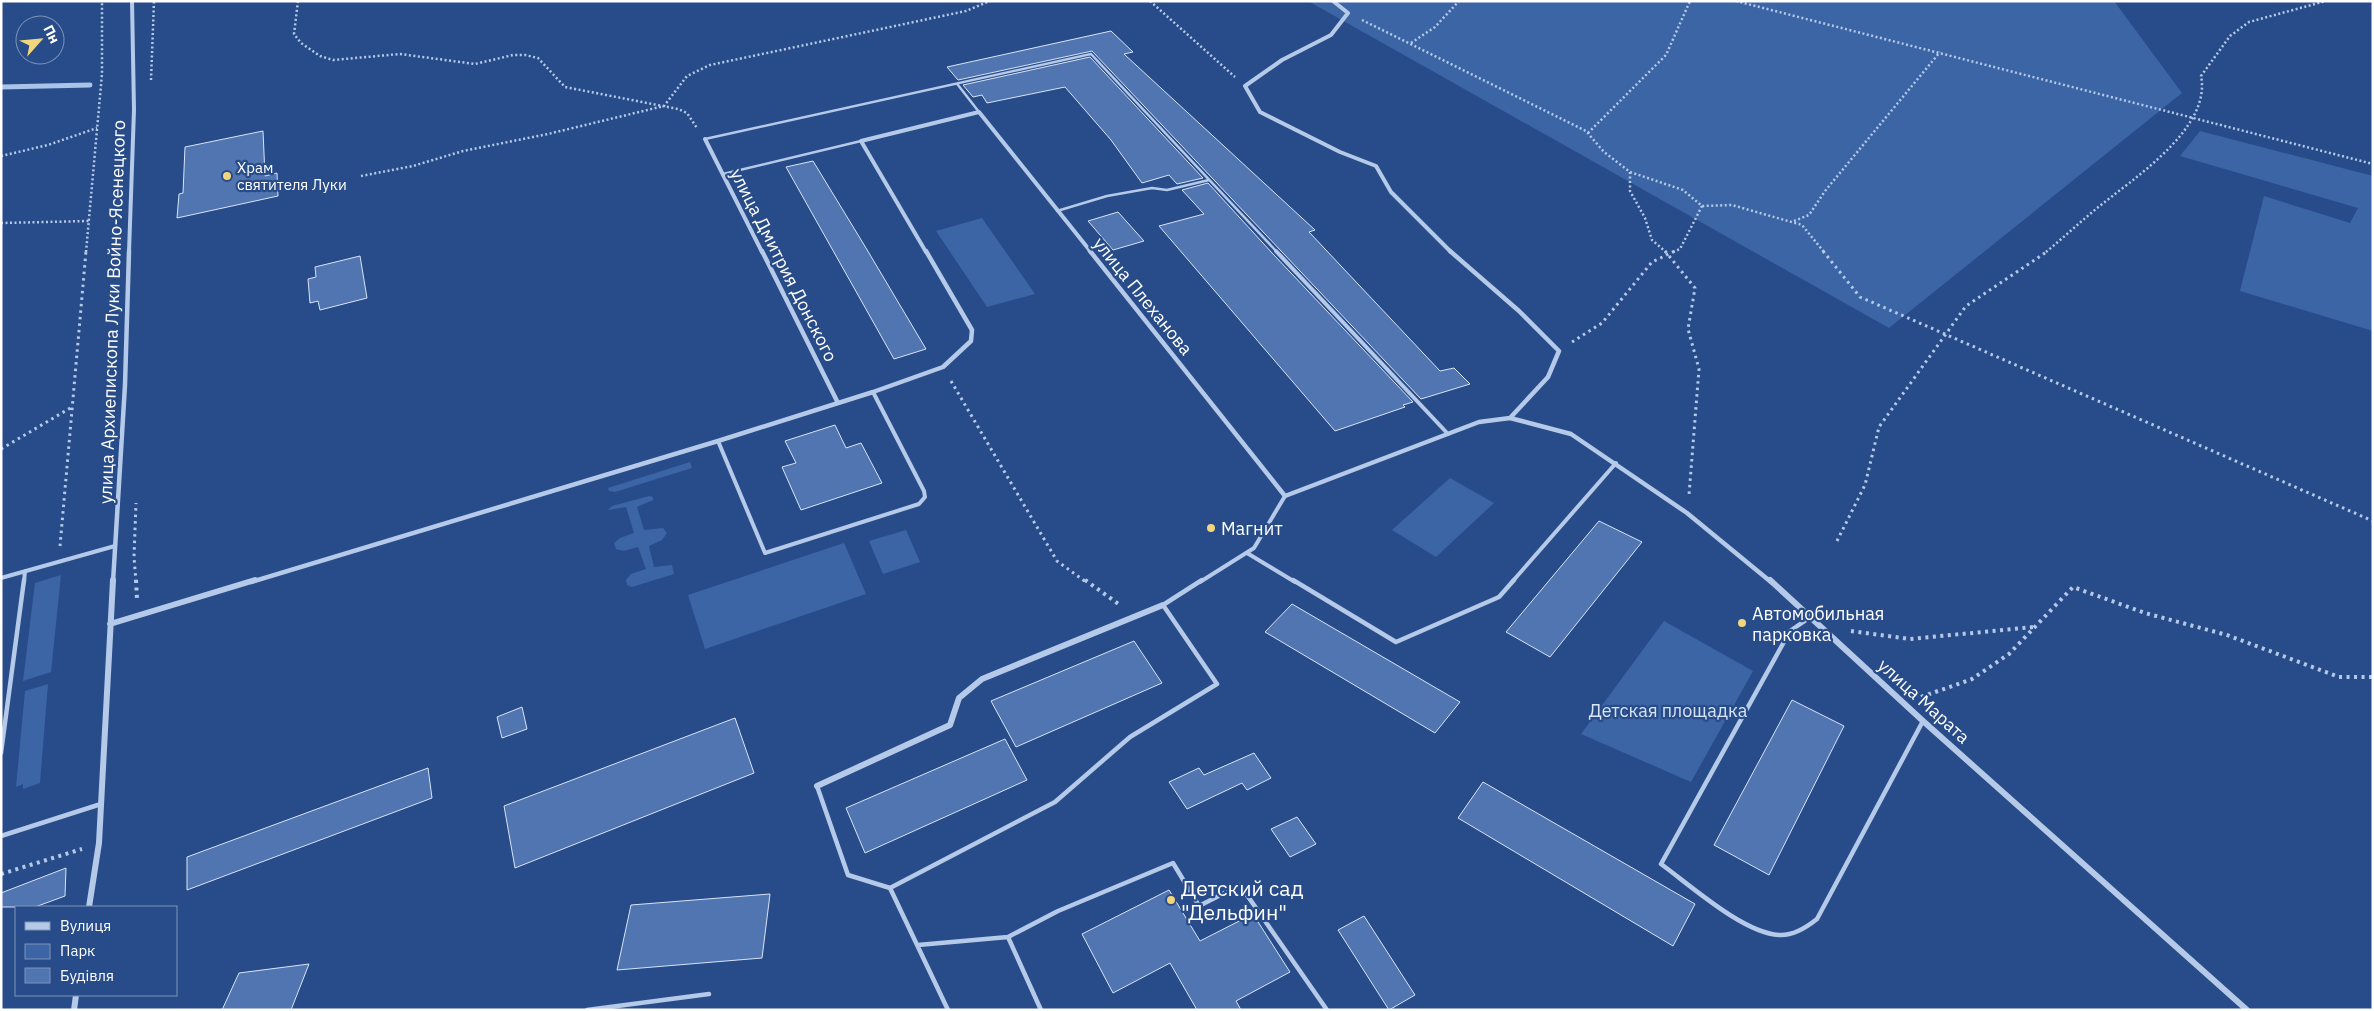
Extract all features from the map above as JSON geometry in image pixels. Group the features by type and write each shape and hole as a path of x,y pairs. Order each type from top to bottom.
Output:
{"street":[{"name":"улица Архиепископа Луки Войно-Ясенецкого","path":"89,906 99,844 125,385 132,222 134,110 132,1"},
{"path":"1285,496 1479,422 1510,418 1548,376 1559,351 1519,311 1466,267 1391,192 1376,166 1340,152 1260,112 1245,86 1282,60 1331,35 1348,13 1333,1"},
{"path":"110,624 718,442 873,392 943,367 971,341 972,330 861,141 979,112"},
{"name":"улица Плеханова","path":"979,112 1285,496"},
{"name":"улица Дмитрия Донского","path":"705,139 838,403"},
{"name":"улица Марата","path":"1510,418 1571,434 1687,513 1762,573 1904,704 2247,1010"},
{"path":"817,786 950,725 959,698 982,679 1163,605"},
{"path":"74,1010 76,996"}],"lane":[{"path":"705,139 958,85 1091,54 1448,434"},
{"path":"958,85 979,112"},
{"path":"722,174 861,141"},
{"path":"1057,211 1115,194 1152,188 1167,190 1209,180"},
{"path":"718,442 765,553 920,504 923,501 924,491 873,392"},
{"path":"1247,553 1396,642 1499,596 1616,463"},
{"path":"817,786 848,875 890,888 1055,802 1130,737 1217,684 1163,605 1254,548 1285,496"},
{"path":"1,578 115,546"},
{"path":"1,753 25,571"},
{"path":"1809,618 1790,631 1661,864 1751,928 1779,935 1808,926 1817,919 1923,721"},
{"path":"1,836 101,804"},
{"path":"918,945 1008,937 1058,911 1173,863 1199,906 1240,885 1327,1010"},
{"path":"890,888 948,1010"},
{"path":"1008,937 1041,1010"},
{"path":"587,1010 709,994"}],"path":[{"path":"59,562 102,74 102,1"},
{"path":"298,1 294,34 301,43 320,56 333,60 400,54 475,64 500,57 525,56 538,58 565,86 613,98 664,106 688,113 705,139"},
{"path":"361,176 413,166 463,151 548,134 664,106 675,97 684,79 698,69 728,60 966,11 990,1"},
{"path":"1150,1 1245,86"},
{"path":"1410,44 1435,27 1458,1"},
{"path":"1588,134 1666,55 1690,1"},
{"path":"1736,1 2373,164"},
{"path":"1837,541 1865,485 1878,427 1966,306 2041,257 2097,208 2124,189 2166,153 2193,118 2203,86 2201,76 2230,36 2249,22 2326,1"},
{"path":"1348,13 1588,134 1604,152 1630,172 1683,190 1702,206 1732,205 1802,224 1860,297 2373,521"},
{"path":"1793,222 1809,215 1825,191 1940,52"},
{"path":"1,156 48,145 97,128"},
{"path":"1630,172 1630,191 1645,218 1652,240 1668,254 1695,288 1688,329 1699,369 1687,513"},
{"path":"1559,351 1602,323 1652,262 1680,249 1686,242 1702,206"},
{"path":"1,223 89,221"},
{"path":"943,367 1056,561 1135,615"},
{"path":"1,449 73,407"},
{"path":"1904,704 1972,679 2009,654 2073,587 2145,613 2227,635 2339,677 2373,677"},
{"path":"1819,627 1910,639 2035,627"},
{"path":"1,874 99,844"}],"green space":[{"path":"1308,1 2114,1 2182,93 1889,328"},
{"path":"2200,131 2373,176 2373,331 2240,291 2264,196 2350,223 2358,208 2180,156"},
{"path":"982,218 1035,294 987,307 936,231"},
{"path":"690,462 692,468 615,492 609,491 608,488"},
{"path":"1450,478 1494,503 1436,557 1392,530"},
{"path":"649,496 653,497 653,500 637,507 644,530 663,528 667,533 662,540 649,546 654,567 672,565 674,574 632,587 627,585 626,580 631,574 646,569 638,547 624,551 616,549 614,543 620,538 634,533 626,507 608,510 612,506"},
{"path":"906,530 920,562 883,574 869,541"},
{"path":"844,543 866,594 705,649 688,595"},
{"path":"61,575 51,672 23,681 35,583"},
{"name":"Детская площадка","path":"1664,621 1753,671 1691,782 1581,734"},
{"path":"48,684 40,783 23,789 23,784 16,787 25,691"}],"building":[{"path":"1111,31 1133,52 1124,54 1315,230 1309,232 1440,371 1454,368 1470,384 1421,399 1092,51 958,80 947,67"},
{"path":"1090,57 1203,178 1177,184 1169,175 1142,183 1111,140 1065,87 987,103 982,95 973,97 963,85"},
{"name":"Храм святителя Луки","path":"263,131 265,176 277,173 278,196 177,218 179,194 183,193 185,147"},
{"path":"813,161 926,349 894,359 786,167"},
{"path":"1208,183 1413,402 1403,405 1405,407 1335,431 1159,226 1204,214 1182,190"},
{"path":"1118,212 1144,241 1113,250 1088,221"},
{"path":"360,256 367,298 320,310 318,301 310,303 308,279 316,277 315,267"},
{"path":"835,425 846,448 861,443 882,483 801,510 782,467 796,463 785,441"},
{"path":"1599,521 1642,542 1550,657 1506,632"},
{"path":"1292,604 1460,702 1435,733 1265,632"},
{"path":"1134,641 1162,683 1016,747 991,701"},
{"path":"1792,700 1844,726 1769,875 1714,845"},
{"path":"522,707 527,729 502,738 497,717"},
{"path":"735,718 754,773 515,868 504,806"},
{"path":"1005,739 1027,780 865,853 846,808"},
{"path":"1254,753 1271,778 1247,790 1242,783 1187,809 1169,782 1199,768 1204,775"},
{"path":"428,768 432,798 187,890 187,857"},
{"path":"1483,782 1695,904 1673,946 1458,818"},
{"path":"1297,817 1316,844 1290,857 1271,829"},
{"path":"66,868 65,896 38,906 1,907 1,893"},
{"path":"1169,890 1200,941 1253,914 1290,972 1236,1001 1241,1010 1197,1010 1170,963 1113,993 1082,934"},
{"path":"770,894 762,958 617,970 631,905"},
{"path":"1364,916 1415,995 1389,1010 1338,930"},
{"path":"309,964 291,1010 222,1010 239,973"}],"waterway":[{"path":"1,87 90,85"}],"place":[{"name":"Храм святителя Луки","path":"227,176"},
{"name":"Магнит","path":"1211,528"},
{"name":"Автомобильная парковка","path":"1742,623"},
{"name":"Детский сад \"Дельфин\"","path":"1171,900"}]}
